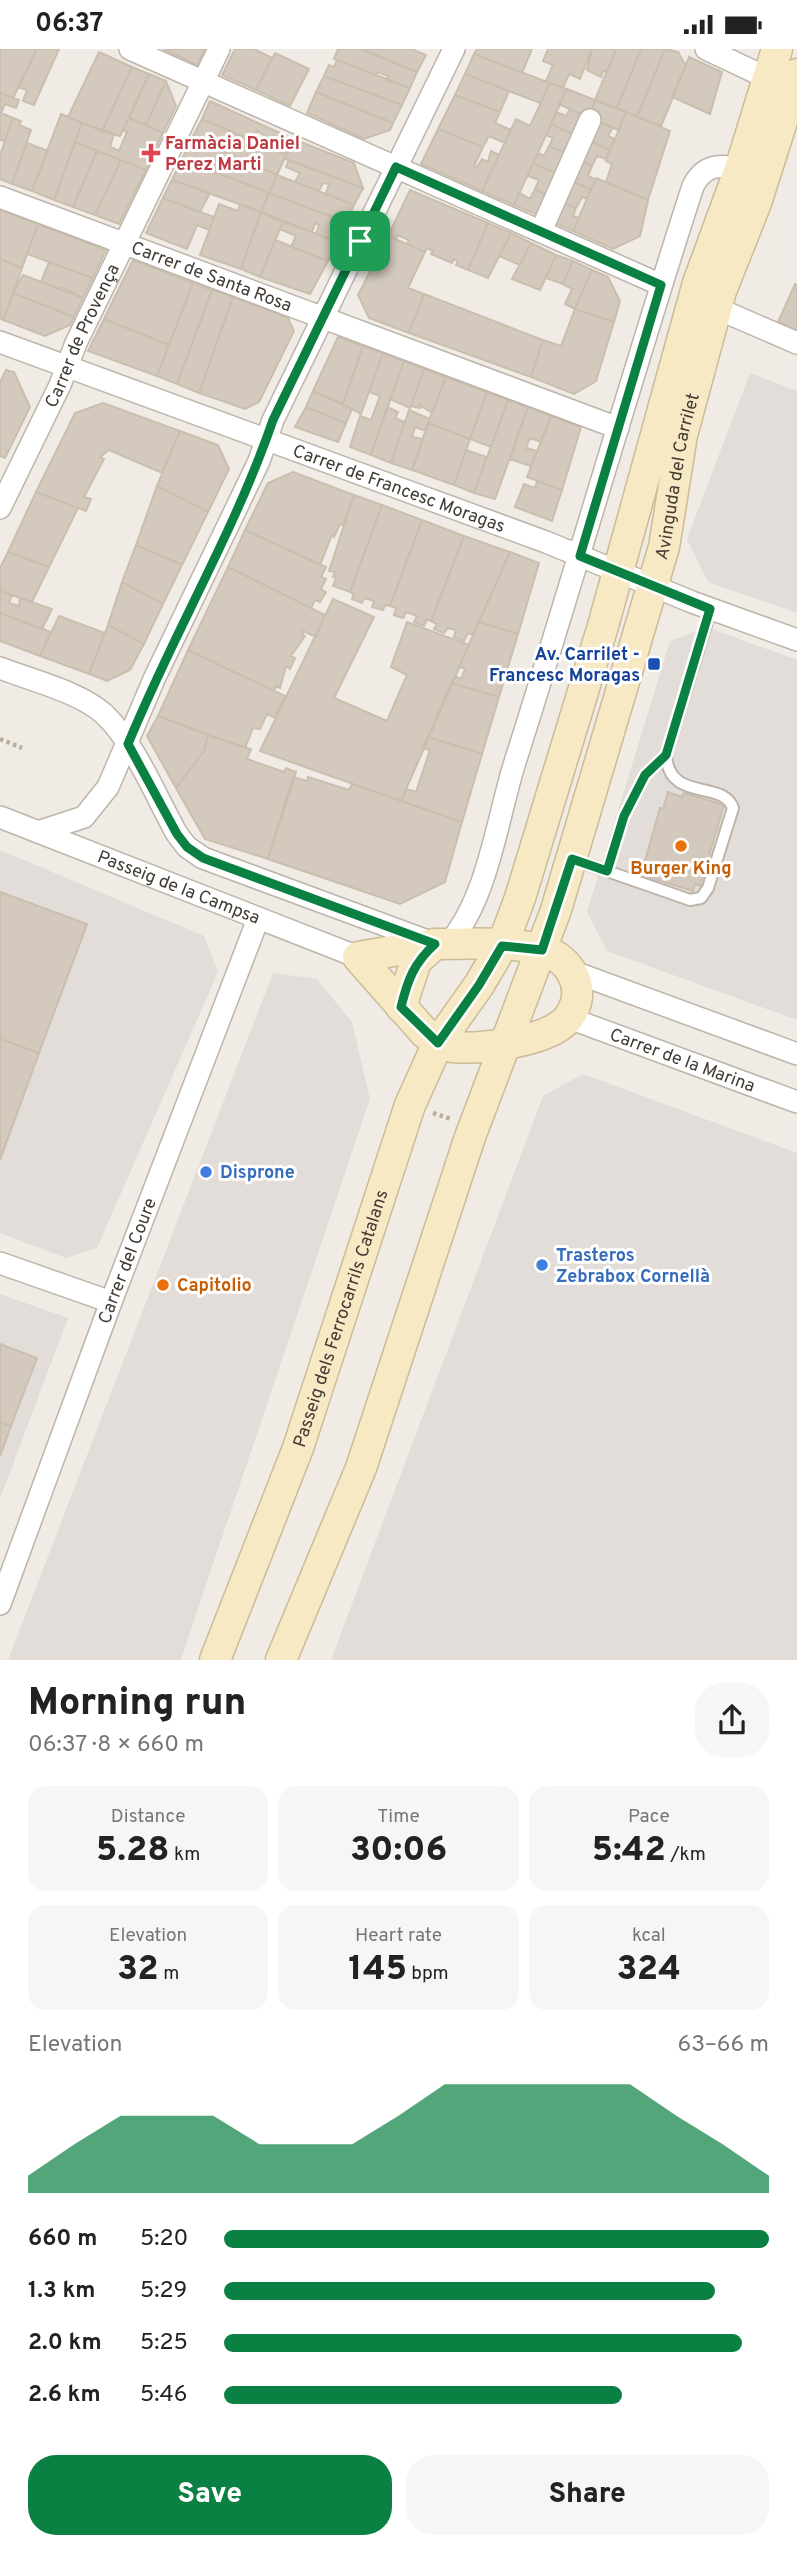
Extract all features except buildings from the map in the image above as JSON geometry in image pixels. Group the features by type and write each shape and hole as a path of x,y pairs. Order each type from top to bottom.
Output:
{"main road":[{"name":"Avinguda del Carrilet","path":"479,985 502,946 520,898 618,572 698,283 740,169 786,77"},
{"name":"Avinguda del Carrilet","path":"504,1043 542,950 572,859 653,586 664,547 682,435 716,308 756,203 786,77"},
{"path":"401,1007 416,961 442,944"},
{"path":"442,944 542,950 563,961 573,972 578,996 569,1018 545,1035 463,1047 438,1043 401,1007 358,957 442,944"},
{"name":"Passeig dels Ferrocarrils Catalans","path":"215,1660 298,1448 410,1105 438,1043 479,985"},
{"path":"281,1660 361,1468 470,1137 504,1043"}],"street":[{"path":"130,49 661,285"},
{"name":"Carrer de Provença","path":"0,508 124,243 219,49"},
{"path":"38,832 84,817 108,787 155,677 259,461 323,318 454,49"},
{"path":"706,49 786,77"},
{"path":"545,222 590,120"},
{"path":"0,669 68,694 103,713 128,744 177,834 187,847 203,858 442,944 463,927 473,904 661,285 699,175 711,167 740,169"},
{"name":"Carrer de Santa Rosa","path":"0,197 618,428"},
{"path":"716,308 797,343"},
{"name":"Carrer de Francesc Moragas","path":"0,342 580,556 710,609 797,640"},
{"name":"Passeig de la Campsa","path":"0,817 358,957"},
{"name":"Carrer del Coure","path":"0,1604 111,1302 258,919"},
{"path":"573,972 797,1054"},
{"name":"Carrer de la Marina","path":"569,1018 797,1102"},
{"path":"0,1263 111,1302"}],"lane":[{"path":"572,859 690,900 701,898 708,888 733,808 731,802 680,783 667,769 666,755 710,609"},
{"path":"607,871 624,816 645,775 666,755"}],"path":[{"path":"0,739 22,748"},
{"path":"425,1110 458,1121"}],"shaded area":[{"path":"750,373 797,391 797,613 708,582 687,539"},
{"path":"706,627 797,660 797,1020 607,951 587,912 670,641"},
{"path":"0,850 204,936 218,972 97,1248 66,1258 0,1233"},
{"path":"273,973 317,979 352,1022 370,1099 182,1656 180,1660 8,1660"},
{"path":"583,1074 797,1153 797,1660 331,1660 543,1096"},
{"path":"0,1294 68,1318 0,1499"}],"place":[{"name":"Farmàcia Daniel Perez Marti","path":"151,153"},
{"name":"Av. Carrilet - Francesc Moragas","path":"654,664"},
{"name":"Burger King","path":"681,846"},
{"name":"Disprone","path":"206,1172"},
{"name":"Trasteros Zebrabox Cornellà","path":"542,1265"},
{"name":"Capitolio","path":"163,1285"}],"route":[{"path":"396,167 661,285 580,556 710,609 666,755 645,775 624,816 607,871 572,859 542,950 502,946 479,985 438,1043 401,1007 416,961 435,944 203,858 187,847 177,834 128,744 155,677 259,461 273,420 360,241 396,167"}]}
